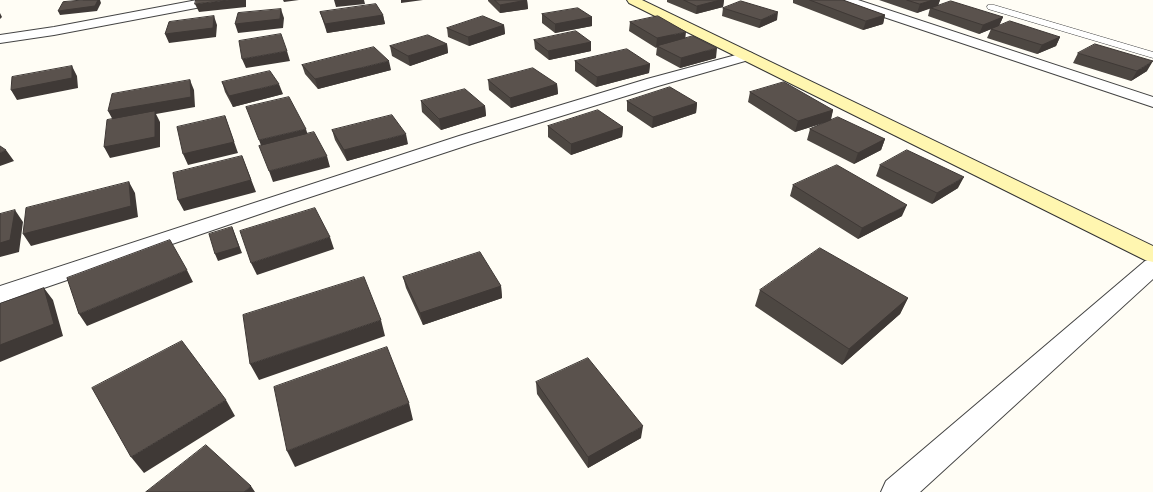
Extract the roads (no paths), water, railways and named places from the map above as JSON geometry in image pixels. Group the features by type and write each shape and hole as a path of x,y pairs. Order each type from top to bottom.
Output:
{"street":[{"path":"0,39 71,28 217,0"},
{"path":"632,0 1153,255"},
{"path":"846,0 1153,102"},
{"path":"0,295 243,212 514,125 747,56"},
{"path":"898,492 1153,266"}],"lane":[{"path":"991,8 1153,55"}]}
